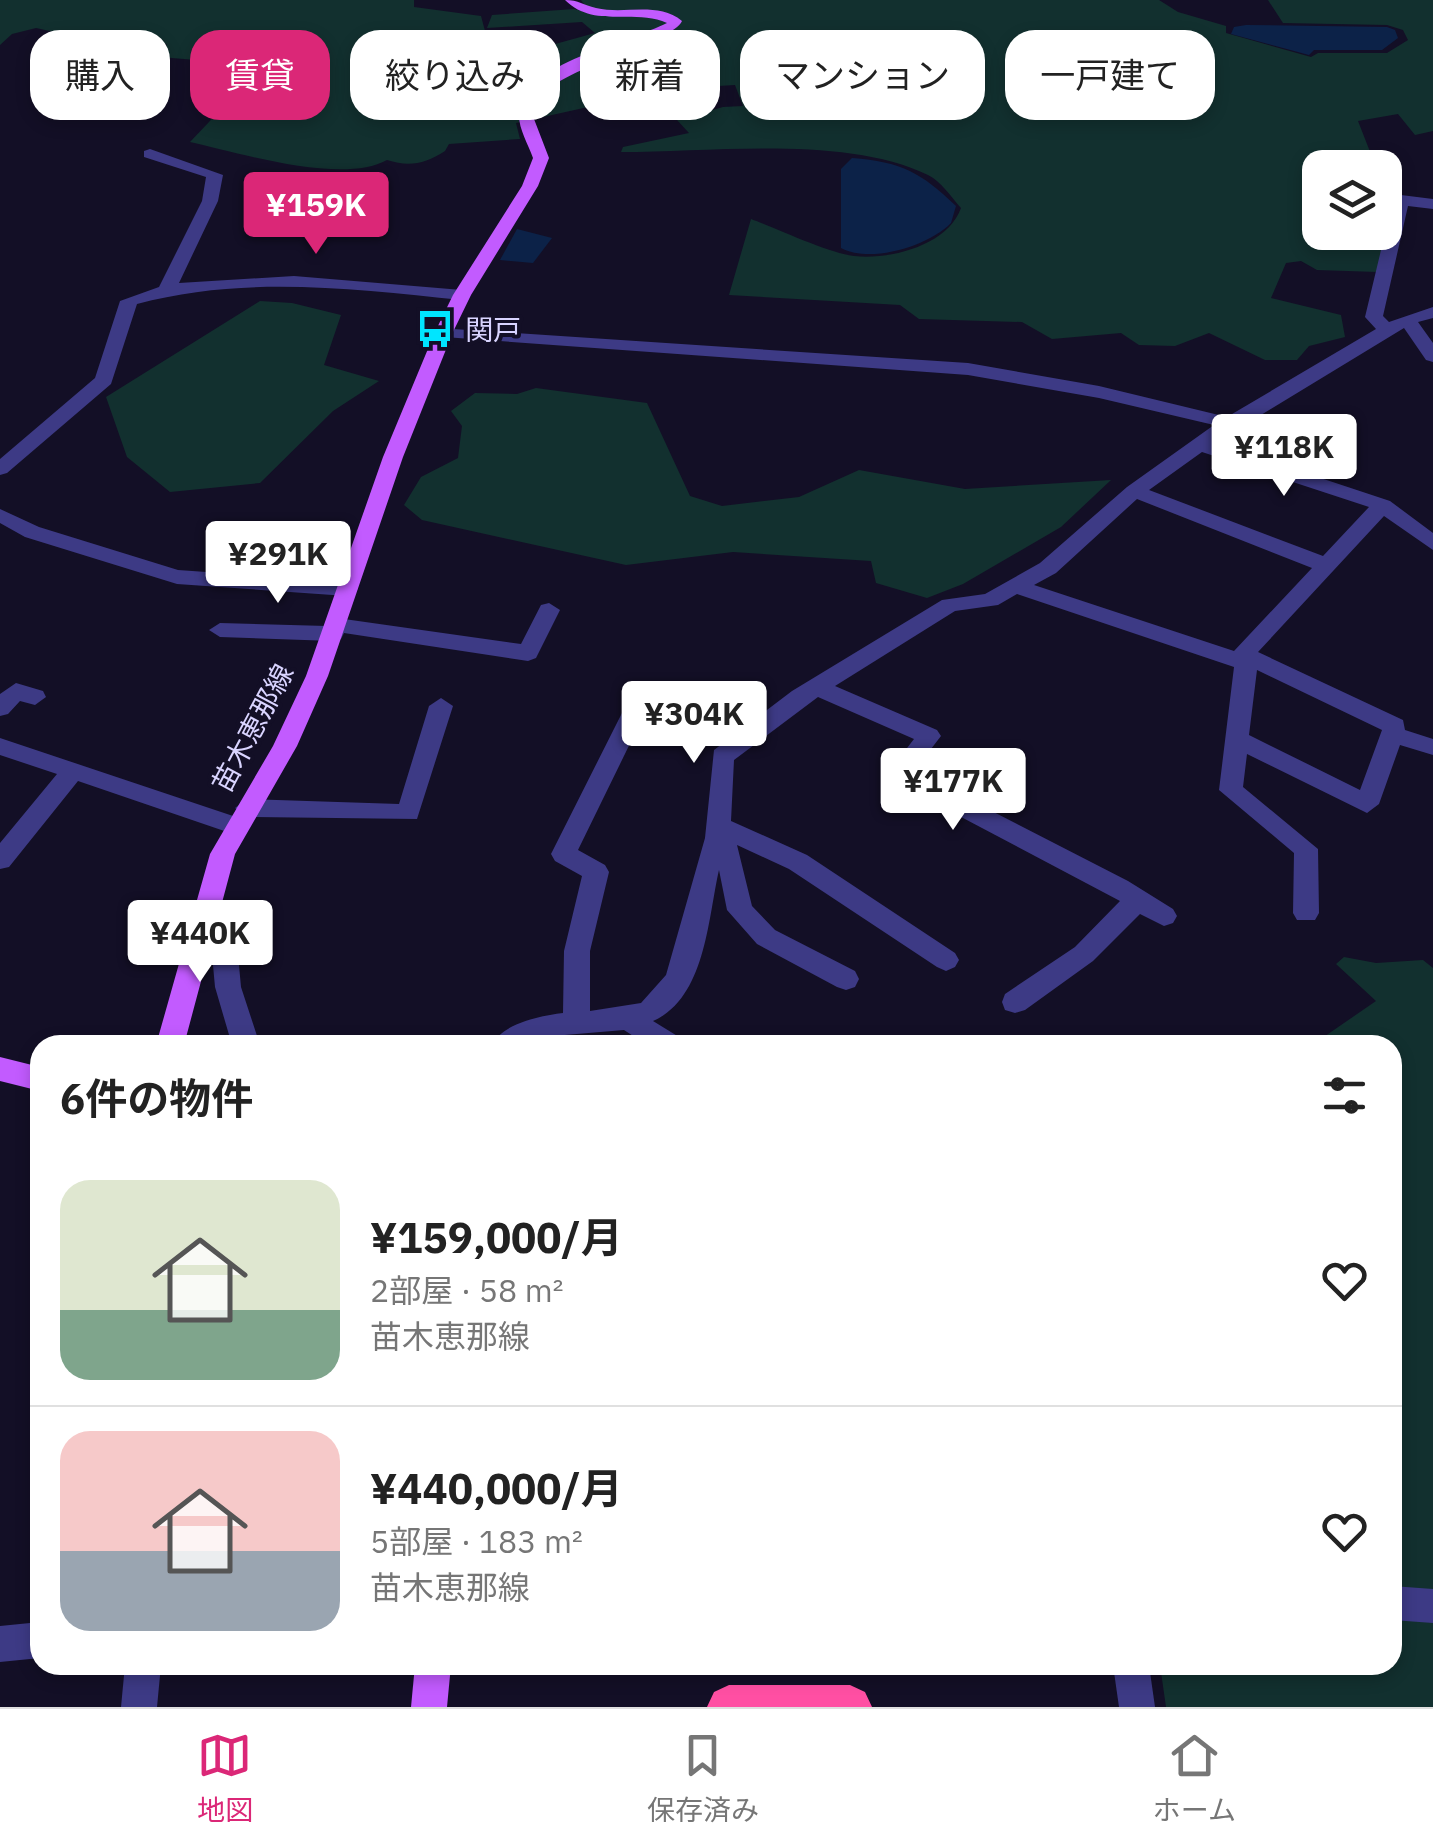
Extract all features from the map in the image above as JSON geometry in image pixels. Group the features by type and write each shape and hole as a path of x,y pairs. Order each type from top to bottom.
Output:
{"highway":[{"path":"730,1707 850,1707"}],"main road":[{"name":"苗木恵那線","path":"173,1035 223,854 284,746 335,630 393,456 444,332 530,186 541,158 526,118 534,91 564,70 674,25 675,21 663,14 593,11 572,0"},
{"path":"0,1069 30,1076"},
{"path":"429,1707 432,1675"}],"street":[{"path":"150,154 216,175 210,201 168,287"},
{"path":"1387,330 1374,316 1400,200 1433,204"},
{"path":"0,469 104,380 129,300 168,287 319,281 462,296"},
{"path":"520,1035 576,1020 628,1019 646,1014 677,982 693,944 718,826 722,756 816,687 950,605 990,600 1048,568 1134,491 1230,424 1387,330 1433,312"},
{"path":"1407,319 1431,350"},
{"path":"444,332 968,369 1099,392 1230,424"},
{"path":"1202,445 1383,505 1433,542"},
{"path":"1134,491 1326,565"},
{"path":"1306,913 1306,848 1231,790 1245,658 1383,505"},
{"path":"0,515 32,532 177,576 347,589"},
{"path":"1019,586 1245,658 1395,726 1367,804 1237,739"},
{"path":"220,630 335,630 528,653 549,610"},
{"path":"816,687 930,736 899,774 1164,916"},
{"path":"0,708 16,691 34,698"},
{"path":"0,746 73,771 241,817 408,813 440,706"},
{"path":"576,1020 577,951 596,872 564,854 631,717"},
{"path":"1393,735 1433,747"},
{"path":"0,860 73,771"},
{"path":"718,826 798,862 946,960"},
{"path":"718,826 740,910 766,936 846,979"},
{"path":"1015,1002 1084,954 1138,900"},
{"path":"211,905 223,933 228,987 243,1035"},
{"path":"628,1019 653,1035"},
{"path":"1402,1604 1433,1606"},
{"path":"0,1644 30,1641"},
{"path":"139,1707 142,1675"},
{"path":"1133,1675 1138,1707"}],"green space":[{"path":"0,0 414,0 414,7 481,16 485,30 350,30 350,120 530,120 516,123 520,139 449,144 445,151 417,163 387,160 368,167 318,168 190,142 211,120 330,120 330,30 190,30 190,60 170,58 170,30 36,28 12,34 0,45"},
{"path":"581,0 1159,0 1178,12 1226,26 1226,33 1311,57 1318,53 1387,53 1408,40 1403,30 1387,25 1283,23 1268,0 1433,0 1433,131 1415,135 1398,114 1358,121 1369,150 1302,150 1302,250 1384,250 1378,272 1317,270 1301,261 1286,263 1271,298 1341,315 1345,337 1309,346 1297,360 1265,360 1209,333 1175,346 1139,345 1121,333 1052,339 1022,322 919,319 900,305 729,295 751,219 831,250 869,257 901,252 931,241 954,221 961,208 928,175 859,155 778,148 621,152 623,147 689,133 677,120 720,120 723,107 740,106 740,120 985,120 985,30 740,30 740,98 735,85 720,86 720,30 591,30 582,22 487,28 492,15 574,9 590,13"},
{"path":"580,37 580,109 560,113 560,43"},
{"path":"260,301 292,303 341,315 324,365 379,381 333,411 260,483 170,492 127,457 106,397"},
{"path":"536,388 647,403 690,496 722,506 799,497 859,470 965,489 1111,480 1061,527 963,584 927,598 876,583 871,561 733,552 626,565 422,520 404,505 421,477 458,458 462,426 451,411 475,393 517,394"},
{"path":"1344,957 1376,963 1423,960 1433,968 1433,1707 1166,1707 1161,1675 1402,1675 1402,1035 1327,1035 1376,1001 1336,964"}],"water":[{"path":"1234,27 1387,27 1395,30 1398,38 1382,50 1314,50 1309,55 1231,34"},
{"path":"852,158 884,162 920,177 956,206 951,223 928,239 899,250 868,254 841,248 841,169"},
{"path":"517,229 552,238 533,263 500,260"}],"place":[{"name":"関戸","path":"435,329"}]}
